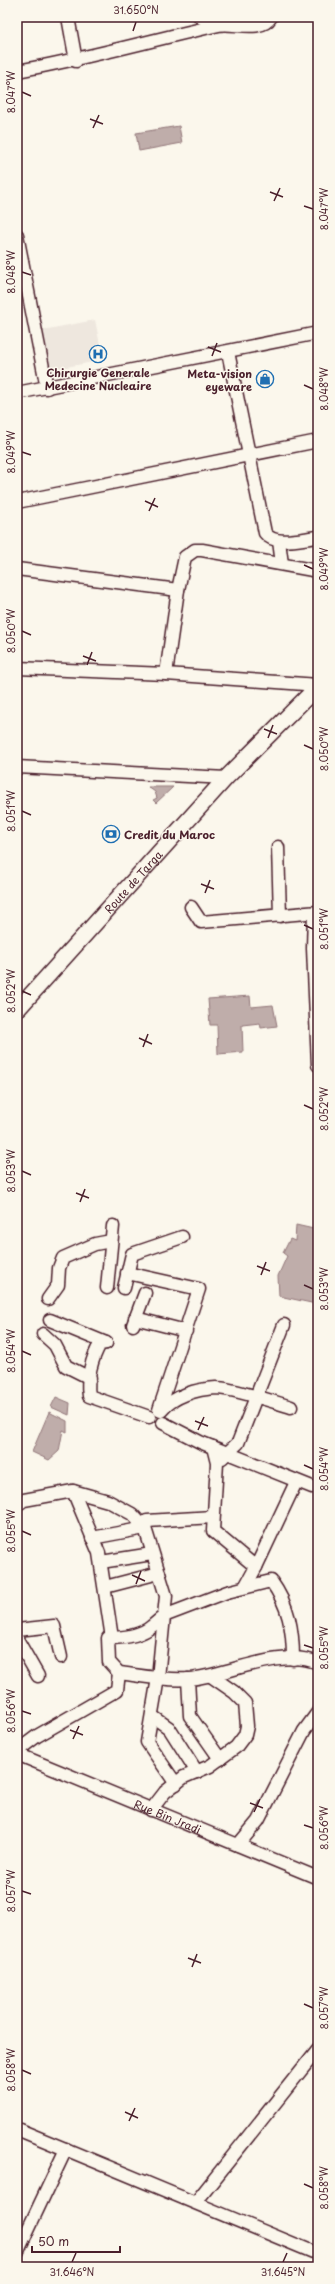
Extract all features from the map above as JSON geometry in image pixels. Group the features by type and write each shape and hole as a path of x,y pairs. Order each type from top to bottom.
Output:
{"main road":[{"name":"Route de Targa","path":"17,1010 226,778 318,686"}],"street":[{"path":"68,17 76,60"},
{"path":"200,17 221,24"},
{"path":"17,71 76,60 221,24 256,25 269,20 271,17"},
{"path":"17,235 46,388"},
{"path":"17,393 318,333"},
{"path":"228,352 265,533 272,540 279,541 318,537"},
{"path":"17,502 318,441"},
{"path":"279,541 282,564"},
{"path":"166,674 178,590 186,557 196,550 318,571"},
{"path":"17,570 178,590"},
{"path":"17,668 166,674 318,686"},
{"path":"17,767 226,778"},
{"path":"278,847 280,916"},
{"path":"191,907 201,922 316,913 313,948 318,1065"},
{"path":"107,1288 113,1226"},
{"path":"124,1288 132,1254 182,1238"},
{"path":"48,1299 58,1285 59,1268 63,1258 95,1244 111,1241"},
{"path":"127,1273 199,1289 158,1415"},
{"path":"145,1293 134,1322 186,1331"},
{"path":"50,1320 106,1343 100,1344 94,1355 87,1387 89,1396 158,1415 212,1447 312,1488"},
{"path":"218,1463 238,1443 284,1324"},
{"path":"43,1334 55,1345 66,1366 90,1378"},
{"path":"158,1415 168,1402 185,1395 217,1388 291,1407"},
{"path":"212,1447 218,1463 213,1518 214,1531 256,1567"},
{"path":"245,1587 296,1482"},
{"path":"17,1505 24,1500 74,1491 108,1501 132,1514 145,1528"},
{"path":"74,1491 100,1562 112,1638"},
{"path":"176,1784 147,1742 158,1678 166,1596 145,1528 146,1521 213,1518"},
{"path":"92,1538 145,1528"},
{"path":"100,1562 152,1554"},
{"path":"105,1587 159,1573"},
{"path":"292,1659 293,1637 283,1597 271,1581 245,1587 164,1616 151,1627 142,1631 124,1637 108,1638 109,1662 120,1673 158,1678 188,1679 211,1676 264,1663 292,1659 311,1660 318,1663"},
{"path":"17,1630 54,1626 61,1657"},
{"path":"17,1639 38,1676"},
{"path":"17,1751 37,1736 117,1690 120,1673"},
{"path":"151,1810 165,1792 184,1777 197,1772 220,1759 236,1747 245,1735 247,1726 244,1704 234,1692 211,1676"},
{"path":"188,1679 190,1716 220,1759"},
{"path":"238,1845 258,1821 304,1731 318,1712"},
{"path":"152,1716 169,1728 197,1772"},
{"name":"Rue Bin Jradi","path":"17,1754 318,1878"},
{"path":"196,2202 318,2049"},
{"path":"17,2129 196,2202 318,2254"},
{"path":"17,2253 66,2149"}],"shaded area":[{"path":"179,126 182,143 139,151 136,133"},
{"path":"95,320 103,360 51,370 43,330"},
{"path":"148,787 173,787 156,803 153,800 157,798 155,792"},
{"path":"250,996 251,1007 273,1005 277,1026 261,1028 260,1023 242,1025 243,1052 218,1054 217,1025 210,1025 208,999"},
{"path":"296,1225 318,1230 318,1302 316,1304 279,1296 278,1276 287,1256 283,1253 290,1239 295,1241"},
{"path":"56,1397 70,1403 69,1415 51,1407"},
{"path":"49,1412 67,1421 67,1432 63,1430 59,1451 49,1460 32,1452"}],"place":[{"name":"Chirurgie Generale Medecine Nucleaire","path":"98,354"},
{"name":"Meta-vision eyeware","path":"265,379"},
{"name":"Credit du Maroc","path":"111,834"}]}
